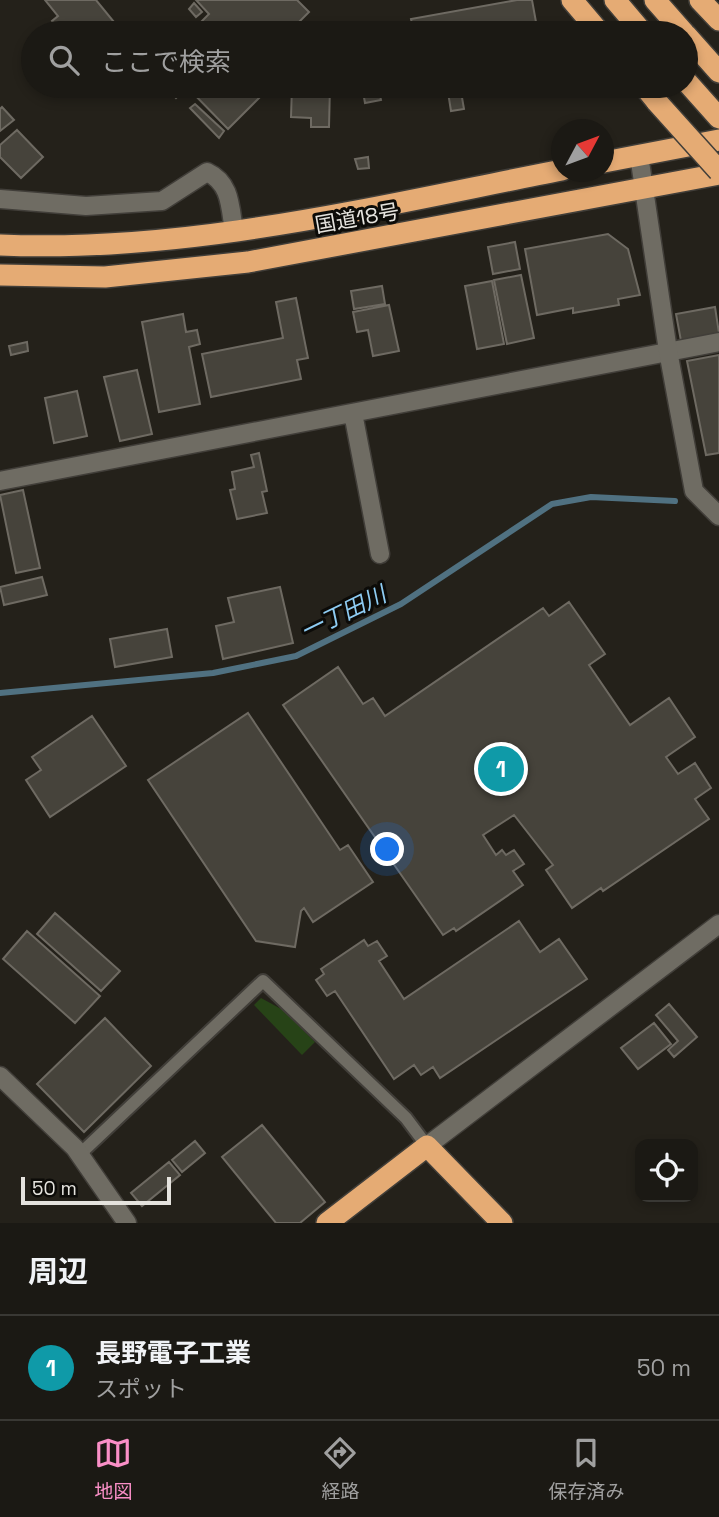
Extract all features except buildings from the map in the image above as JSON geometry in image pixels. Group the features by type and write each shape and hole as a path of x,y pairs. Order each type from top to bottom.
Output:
{"highway":[{"path":"573,0 589,21"},
{"path":"615,0 633,21"},
{"path":"655,0 674,21"},
{"path":"700,0 719,20"},
{"path":"707,0 719,14"},
{"path":"698,49 719,72"},
{"path":"698,96 719,118"},
{"path":"654,98 719,172"},
{"path":"614,160 719,141"},
{"name":"国道18号","path":"0,244 54,247 115,244 234,230 551,172"},
{"name":"国道18号","path":"0,275 105,277 248,262 719,172"},
{"path":"327,1223 427,1146 502,1223"}],"street":[{"path":"639,155 668,351 694,491 719,516"},
{"path":"0,199 86,206 162,201 207,172 219,178 228,192 234,230"},
{"path":"0,481 719,342"},
{"path":"353,413 380,554"},
{"path":"427,1146 719,924"},
{"path":"0,1076 80,1154 127,1223"}],"lane":[{"path":"80,1154 263,981 405,1118 427,1146"}],"green space":[{"path":"261,998 283,1010 315,1042 302,1055 254,1005"}],"waterway":[{"name":"一丁田川","path":"0,693 213,673 296,656 401,604 552,504 591,497 675,501"}],"place":[{"name":"長野電子工業","path":"501,769"}]}
